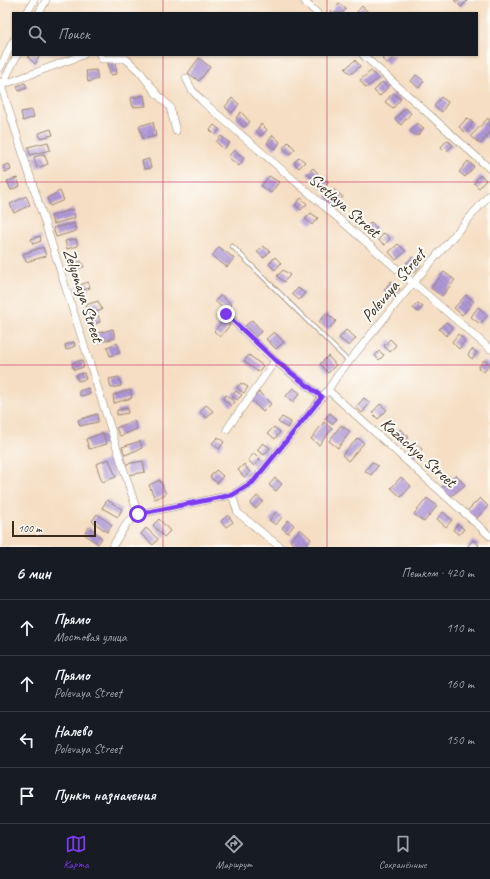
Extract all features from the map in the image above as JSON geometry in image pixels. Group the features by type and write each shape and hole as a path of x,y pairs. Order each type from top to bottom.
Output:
{"street":[{"path":"28,12 34,0"},
{"path":"40,12 46,0"},
{"path":"305,2 315,12"},
{"path":"0,68 12,43"},
{"path":"1,83 16,56"},
{"path":"1,83 80,56"},
{"path":"101,56 102,58 126,59 140,72 157,94 170,107 176,131"},
{"path":"364,56 490,169"},
{"name":"Svetlaya Street","path":"186,78 192,90 202,101 490,349"},
{"name":"Zelyonaya Street","path":"1,83 138,514"},
{"name":"Polevaya Street","path":"232,495 253,482 413,283 490,194"},
{"path":"226,314 275,360 322,397"},
{"path":"228,429 275,360"},
{"name":"Kazachya Street","path":"328,390 490,536"},
{"path":"112,547 127,523 138,514 232,495 238,513 280,547"}],"lane":[{"path":"232,246 349,362"}],"building":[{"path":"454,0 468,0 461,7"},
{"path":"339,3 346,9 343,12 331,11"},
{"path":"362,6 368,12 357,12"},
{"path":"38,56 39,57 35,64 28,57"},
{"path":"384,56 395,56 388,64 382,59"},
{"path":"199,58 210,67 199,81 188,73"},
{"path":"355,60 360,66 351,74 345,69"},
{"path":"115,62 117,74 110,75 108,63"},
{"path":"96,70 98,79 88,82 86,71"},
{"path":"371,71 378,79 366,88 360,80"},
{"path":"416,75 424,81 419,88 411,81"},
{"path":"382,82 388,87 380,96 374,91"},
{"path":"25,83 27,88 19,91 17,86"},
{"path":"393,93 401,99 393,108 385,102"},
{"path":"144,95 146,106 133,107 131,98"},
{"path":"441,97 448,102 442,112 434,106"},
{"path":"232,98 239,104 232,113 225,107"},
{"path":"405,108 411,113 401,125 395,119"},
{"path":"32,110 34,117 23,121 21,112"},
{"path":"241,112 250,122 244,127 236,118"},
{"path":"467,118 473,123 466,133 459,127"},
{"path":"488,118 490,121 490,133 480,144 471,136"},
{"path":"153,122 156,136 143,139 139,126"},
{"path":"417,123 424,128 417,136 410,131"},
{"path":"261,124 267,130 261,136 256,131"},
{"path":"214,125 220,130 215,135 210,130"},
{"path":"51,129 53,135 40,138 39,133"},
{"path":"273,135 280,142 275,149 267,143"},
{"path":"221,136 230,143 224,149 216,142"},
{"path":"447,140 453,145 446,152 441,147"},
{"path":"48,142 50,150 30,155 28,147"},
{"path":"288,142 295,149 290,154 283,148"},
{"path":"234,150 244,158 239,166 228,157"},
{"path":"44,154 48,164 37,168 34,157"},
{"path":"299,157 305,162 299,168 294,163"},
{"path":"149,159 151,168 144,169 142,161"},
{"path":"468,161 474,167 465,177 459,172"},
{"path":"9,164 11,170 5,172 3,166"},
{"path":"313,168 318,173 313,179 307,174"},
{"path":"480,175 486,180 479,188 474,183"},
{"path":"269,176 279,182 271,193 261,186"},
{"path":"17,178 20,186 11,190 7,181"},
{"path":"323,178 329,182 323,189 317,184"},
{"path":"333,189 343,197 336,205 326,197"},
{"path":"60,191 64,200 50,206 47,198"},
{"path":"26,196 30,205 14,213 10,204"},
{"path":"301,198 307,204 301,210 295,205"},
{"path":"73,209 75,218 53,224 51,216"},
{"path":"311,213 318,218 312,225 305,219"},
{"path":"371,222 377,228 370,236 364,230"},
{"path":"74,223 76,231 56,237 53,228"},
{"path":"384,233 390,238 385,245 378,240"},
{"path":"40,236 41,241 33,244 31,239"},
{"path":"76,239 78,246 67,249 65,241"},
{"path":"398,244 406,251 396,260 389,252"},
{"path":"263,246 270,251 264,258 257,252"},
{"path":"43,247 46,256 26,262 23,254"},
{"path":"219,247 234,258 227,267 212,256"},
{"path":"275,257 281,263 275,270 269,264"},
{"path":"412,257 421,265 414,273 405,265"},
{"path":"81,261 84,267 72,270 71,263"},
{"path":"283,270 290,275 284,282 277,276"},
{"path":"444,272 455,280 442,296 431,288"},
{"path":"391,281 400,289 393,298 384,290"},
{"path":"88,282 90,288 77,292 75,287"},
{"path":"298,288 305,293 299,300 292,294"},
{"path":"221,295 232,305 226,311 215,301"},
{"path":"466,295 474,301 462,315 454,308"},
{"path":"98,301 102,310 89,314 86,305"},
{"path":"418,303 423,307 418,312 413,308"},
{"path":"478,307 488,315 480,324 471,317"},
{"path":"326,313 336,321 328,330 319,322"},
{"path":"98,315 100,322 93,324 91,317"},
{"path":"224,320 230,325 220,337 214,331"},
{"path":"252,320 262,331 255,337 245,326"},
{"path":"446,322 453,328 446,336 439,329"},
{"path":"113,329 115,338 94,344 91,335"},
{"path":"346,330 356,338 349,346 339,338"},
{"path":"274,332 284,342 276,349 266,339"},
{"path":"458,334 465,340 459,349 452,342"},
{"path":"390,339 396,345 390,352 384,346"},
{"path":"74,342 75,346 66,350 65,345"},
{"path":"117,343 120,353 110,356 107,347"},
{"path":"472,349 477,353 472,359 468,355"},
{"path":"379,351 384,355 379,360 375,356"},
{"path":"249,355 263,366 258,372 244,361"},
{"path":"328,356 336,365 328,373 320,364"},
{"path":"82,360 84,367 74,370 72,363"},
{"path":"484,360 490,365 484,372 478,368"},
{"path":"84,373 86,379 78,381 76,375"},
{"path":"119,377 121,386 111,388 109,379"},
{"path":"241,383 248,387 244,393 237,388"},
{"path":"88,388 90,394 80,396 79,391"},
{"path":"293,388 300,393 293,402 286,396"},
{"path":"130,390 132,398 114,403 113,395"},
{"path":"236,391 242,395 237,400 232,396"},
{"path":"259,392 271,404 263,412 251,400"},
{"path":"226,395 235,402 231,406 223,399"},
{"path":"364,398 370,403 362,413 356,407"},
{"path":"380,404 387,410 378,419 372,413"},
{"path":"206,405 213,411 207,418 200,412"},
{"path":"127,408 128,413 117,415 117,410"},
{"path":"330,413 337,419 332,424 325,419"},
{"path":"97,414 98,422 80,426 78,420"},
{"path":"282,417 291,422 287,428 278,422"},
{"path":"390,420 394,423 387,430 383,427"},
{"path":"134,421 137,429 120,436 116,428"},
{"path":"324,422 332,429 319,445 311,439"},
{"path":"341,425 350,432 338,448 329,441"},
{"path":"274,427 280,432 275,439 268,433"},
{"path":"400,429 409,437 402,444 394,436"},
{"path":"103,433 107,444 89,449 86,439"},
{"path":"218,437 224,442 219,449 212,443"},
{"path":"358,438 364,443 348,461 342,455"},
{"path":"140,441 142,448 125,455 122,447"},
{"path":"414,442 422,449 414,458 406,450"},
{"path":"263,443 270,448 264,455 257,450"},
{"path":"254,453 260,459 254,466 248,460"},
{"path":"109,459 116,477 102,482 96,464"},
{"path":"143,461 145,472 128,475 126,464"},
{"path":"372,462 378,466 371,475 365,471"},
{"path":"244,464 250,473 244,477 238,470"},
{"path":"216,470 223,476 217,483 210,477"},
{"path":"456,475 465,485 449,498 440,489"},
{"path":"401,477 411,486 401,497 391,488"},
{"path":"275,478 282,484 276,491 269,485"},
{"path":"160,480 166,494 155,499 149,485"},
{"path":"257,496 263,501 256,509 250,504"},
{"path":"427,498 437,506 424,522 414,514"},
{"path":"480,498 488,506 476,519 467,511"},
{"path":"107,500 122,509 118,517 102,508"},
{"path":"276,512 282,517 276,525 269,520"},
{"path":"443,512 452,520 446,527 437,519"},
{"path":"97,514 112,525 107,532 92,521"},
{"path":"228,515 233,522 226,527 221,521"},
{"path":"159,519 170,531 164,537 153,525"},
{"path":"288,520 294,525 288,533 282,528"},
{"path":"457,524 464,529 459,535 453,530"},
{"path":"89,527 102,538 98,544 84,534"},
{"path":"146,528 158,539 153,545 141,534"},
{"path":"300,529 311,539 304,547 298,547 290,541"},
{"path":"473,540 479,545 477,547 467,547"}],"route":[{"path":"138,514 232,495 253,482 322,397 275,360 226,314"}]}
